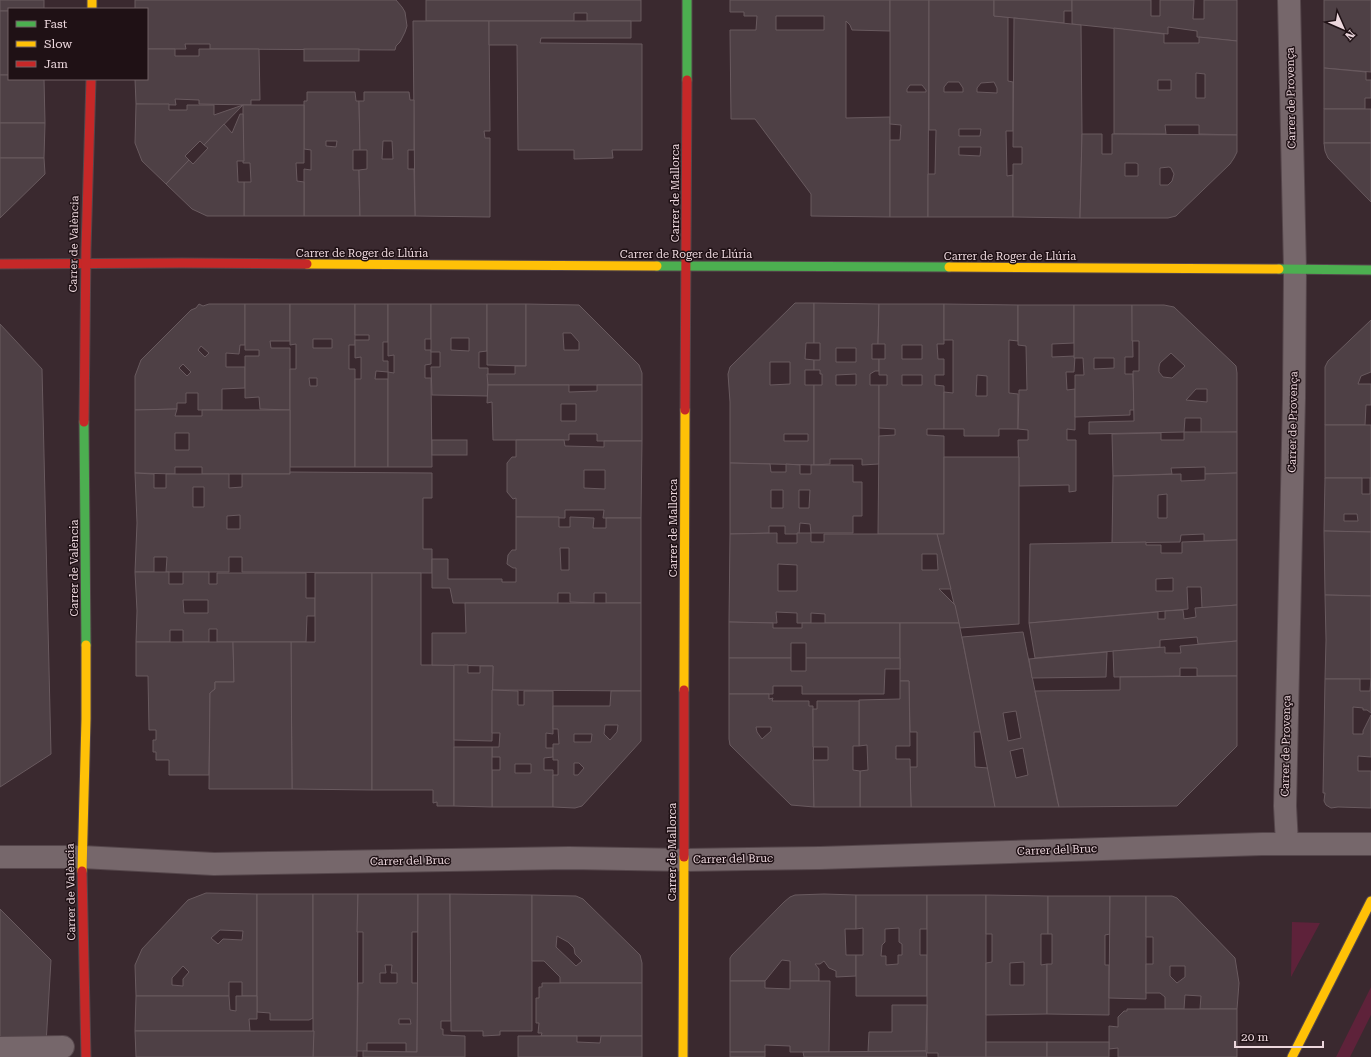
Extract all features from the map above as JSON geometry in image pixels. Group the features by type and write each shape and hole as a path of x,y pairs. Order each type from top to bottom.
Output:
{"main road":[{"name":"Carrer de Mallorca","path":"683,1057 685,860 687,0"},
{"name":"Carrer de València","path":"86,1057 82,857 86,719 84,370 91,80"},
{"name":"Carrer de Roger de Llúria","path":"0,264 1371,270"},
{"path":"1292,1057 1371,901"}],"street":[{"name":"Carrer de Provença","path":"1287,844 1285,806 1294,398 1295,270 1289,0"},
{"name":"Carrer del Bruc","path":"0,857 82,857 214,864 569,858 685,860 814,858 1287,844 1371,844"},
{"path":"0,1048 62,1047"}],"shaded area":[{"path":"1292,922 1320,923 1291,977"},
{"path":"1371,987 1371,1015 1350,1057 1336,1057"}],"building":[{"path":"0,0 44,0 44,8 8,8 8,11 0,11"},
{"path":"135,0 396,0 405,12 407,26 395,50 210,49 210,44 185,44 186,49 148,49 148,8 135,8"},
{"path":"426,0 641,0 641,21 587,21 587,13 574,13 574,21 426,21"},
{"path":"730,0 890,0 890,31 852,30 846,21 846,118 890,117 890,217 811,216 811,194 755,119 731,119 730,30 756,30 757,16 744,16 744,12 730,12","holes":["776,16 824,16 824,30 776,30"]},
{"path":"890,0 929,0 928,217 890,217 890,140 900,140 901,125 890,124","holes":["910,85 922,85 926,92 907,92"]},
{"path":"929,0 994,0 994,16 1008,17 1008,81 1013,82 1013,131 1006,131 1007,176 1013,175 1013,217 928,217 928,174 935,174 936,130 929,130","holes":["948,82 959,82 963,88 963,92 944,92 944,87","994,82 997,88 997,93 977,92 977,88 981,83","959,129 981,129 980,136 959,136","959,147 981,147 980,156 959,155"]},
{"path":"994,0 1072,0 1072,11 1064,11 1064,23 994,16"},
{"path":"1072,0 1151,0 1151,16 1160,16 1160,0 1194,0 1193,19 1204,19 1204,0 1237,0 1237,41 1197,37 1197,31 1168,27 1168,34 1072,24"},
{"path":"1324,0 1371,0 1371,72 1324,68"},
{"path":"0,11 8,11 8,75 0,75"},
{"path":"1014,18 1081,25 1082,134 1080,218 1013,217 1013,164 1022,164 1022,147 1013,147"},
{"path":"413,21 489,21 490,131 484,131 485,138 490,138 490,217 415,216"},
{"path":"489,21 631,21 631,38 541,38 540,43 642,44 642,150 612,150 613,158 574,159 574,150 518,150 517,45 489,45"},
{"path":"1114,28 1164,34 1164,43 1199,43 1199,37 1237,41 1237,135 1199,134 1199,125 1165,125 1166,134 1114,134","holes":["1196,73 1205,74 1205,98 1196,98","1158,80 1171,80 1171,90 1158,90"]},
{"path":"148,49 175,49 175,56 199,56 199,49 259,49 260,100 251,100 251,105 199,104 199,100 175,99 176,105 136,104 135,80 148,80"},
{"path":"304,49 359,49 359,61 304,61"},
{"path":"1324,68 1366,72 1366,80 1371,80 1371,98 1365,98 1365,109 1324,109"},
{"path":"0,75 8,75 8,80 44,80 45,123 0,123"},
{"path":"307,92 355,92 356,101 359,101 360,150 353,150 353,170 359,170 360,216 304,216 304,169 311,170 311,150 304,149 304,101 307,101","holes":["326,141 337,141 336,147 326,146"]},
{"path":"364,92 409,92 410,100 414,100 414,150 408,150 408,169 414,169 415,216 360,216 359,170 367,169 367,150 360,150 359,101 364,101","holes":["383,141 392,141 393,159 382,159"]},
{"path":"136,104 169,104 169,110 187,110 187,105 214,105 214,115 243,105 204,145 200,141 185,156 189,160 166,184 142,161 135,143"},
{"path":"243,105 304,105 304,163 296,163 297,181 304,182 304,216 244,216 244,182 251,182 250,163 243,163"},
{"path":"1324,109 1371,109 1371,143 1324,143"},
{"path":"240,114 243,114 244,161 237,161 238,182 244,182 244,216 207,216 192,209 166,184 189,160 193,164 208,148 204,145 224,124 232,133"},
{"path":"0,123 45,123 44,158 0,158"},
{"path":"1082,134 1102,134 1102,154 1112,154 1112,134 1237,135 1237,152 1230,164 1176,216 1168,218 1080,218","holes":["1125,163 1138,164 1138,176 1125,176","1169,167 1174,174 1172,181 1168,185 1160,185 1160,168"]},
{"path":"1324,143 1371,143 1371,202 1328,158"},
{"path":"0,158 44,158 45,174 0,218"},
{"path":"795,303 814,303 814,343 806,343 805,359 814,360 814,370 805,370 805,385 814,385 814,465 730,463 730,402 728,374 730,367","holes":["770,362 790,362 790,384 770,385","784,434 808,434 808,441 784,441"]},
{"path":"814,303 879,304 878,344 872,344 872,359 879,359 879,371 875,371 870,374 870,385 879,385 879,464 862,465 862,459 830,459 830,464 814,465 814,385 822,385 822,374 820,374 820,370 814,370 814,360 820,360 820,343 814,343","holes":["836,348 856,348 856,362 836,362","856,374 856,385 836,385 836,375"]},
{"path":"199,304 203,306 209,304 245,304 245,345 240,345 239,354 226,353 226,367 245,367 245,388 222,389 222,410 198,410 198,393 186,393 186,403 177,403 177,409 135,410 135,376 141,360 191,310 196,308","holes":["201,346 209,353 205,357 198,350","183,364 191,372 187,376 179,368"]},
{"path":"245,304 290,304 290,341 270,341 271,348 290,348 290,410 260,409 259,397 245,398 245,356 259,356 259,350 245,350"},
{"path":"290,304 355,304 355,345 349,345 349,369 355,369 355,467 290,467 290,369 296,369 296,344 290,345","holes":["313,339 332,339 332,348 313,348","309,378 317,378 317,386 310,386"]},
{"path":"355,304 388,304 388,342 383,342 383,361 388,361 388,372 376,371 375,379 388,379 388,467 355,467 355,379 361,379 361,357 355,358 355,340 369,340 369,335 355,335"},
{"path":"388,304 431,304 431,339 425,339 425,350 431,350 431,364 425,365 425,378 431,378 432,467 388,467 388,372 394,373 394,355 388,356"},
{"path":"431,304 487,304 487,351 479,352 479,368 488,368 488,396 432,395 431,367 440,367 440,352 431,352","holes":["451,338 469,338 469,351 451,350"]},
{"path":"487,304 526,304 526,366 487,365"},
{"path":"526,304 579,305 639,365 642,373 642,385 488,385 487,374 515,374 515,366 526,366","holes":["563,333 571,333 579,342 579,350 564,350"]},
{"path":"879,304 944,304 944,344 937,344 938,359 944,359 944,375 935,375 935,385 944,386 944,429 927,429 927,435 944,436 944,534 878,534 879,436 895,435 895,429 879,428 879,385 887,385 887,375 879,375 879,359 885,359 885,344 878,344","holes":["902,345 922,345 922,359 902,359","902,375 922,375 922,385 902,385"]},
{"path":"944,304 1018,305 1018,341 1009,340 1009,393 1018,394 1018,429 999,429 999,436 964,436 964,429 944,429 944,392 953,393 953,340 944,340","holes":["977,375 987,376 987,396 976,396"]},
{"path":"1018,305 1074,305 1074,343 1052,344 1052,357 1075,356 1074,372 1066,372 1067,390 1075,389 1075,430 1067,429 1067,440 1076,440 1076,491 1069,492 1069,485 1019,486 1018,440 1028,440 1028,430 1018,429 1019,390 1027,390 1026,346 1018,345"},
{"path":"1074,305 1132,305 1133,357 1125,357 1125,374 1133,374 1134,410 1130,410 1130,415 1075,417 1075,375 1084,375 1083,358 1074,358","holes":["1094,358 1114,358 1114,368 1094,369"]},
{"path":"1132,305 1164,305 1174,307 1236,366 1237,432 1201,433 1201,418 1185,418 1184,432 1089,434 1089,422 1134,421 1133,371 1139,371 1139,341 1132,341","holes":["1171,353 1185,366 1172,378 1163,377 1159,372 1160,363","1196,389 1207,389 1207,402 1186,400"]},
{"path":"1371,320 1371,372 1361,376 1358,384 1371,384 1371,405 1366,405 1365,425 1325,425 1325,367 1328,361"},
{"path":"0,324 42,369 51,754 0,787"},
{"path":"488,385 569,385 569,392 597,391 597,385 642,385 642,441 597,441 597,434 569,434 569,440 493,440 492,402 487,403","holes":["561,404 576,404 576,421 561,421"]},
{"path":"177,409 175,416 202,416 202,410 290,410 290,474 202,474 202,467 175,467 175,474 135,473 135,410","holes":["175,433 189,433 189,450 175,450"]},
{"path":"1325,425 1371,425 1371,478 1325,478"},
{"path":"1184,432 1237,432 1237,473 1205,474 1205,467 1171,468 1172,474 1113,476 1112,434 1161,433 1161,440 1184,440"},
{"path":"432,440 467,440 467,455 432,455"},
{"path":"516,440 564,440 565,446 604,447 604,441 642,441 641,518 603,518 604,510 565,510 565,518 516,517 516,498 513,499 507,492 507,463 512,457 516,457","holes":["584,470 605,470 605,489 584,488"]},
{"path":"944,457 1019,457 1019,624 960,628 937,534 944,534"},
{"path":"730,463 770,464 771,472 786,472 786,464 800,465 800,474 811,474 811,465 853,465 853,482 862,482 862,516 853,516 853,533 811,533 810,524 800,523 799,534 785,534 785,526 769,526 769,533 730,534","holes":["771,490 783,490 783,508 771,508","799,490 810,490 809,508 799,508"]},
{"path":"290,472 432,473 432,498 423,498 423,549 432,549 432,573 242,572 242,557 229,557 229,572 166,572 167,557 154,557 154,572 135,572 137,523 135,473 154,474 154,488 166,488 166,474 229,474 229,488 242,487 242,474 290,474","holes":["193,487 204,487 204,507 193,507","240,515 240,529 227,529 227,516"]},
{"path":"1237,473 1237,540 1204,541 1204,534 1181,535 1180,542 1112,543 1113,476 1181,474 1181,481 1205,480 1205,474","holes":["1167,494 1167,518 1158,518 1158,495"]},
{"path":"1325,478 1362,478 1362,494 1370,494 1371,478 1371,532 1324,531","holes":["1344,514 1357,514 1358,521 1344,521"]},
{"path":"516,517 559,517 559,527 570,527 570,517 594,518 593,528 606,528 606,518 641,518 641,603 606,603 606,593 594,593 594,603 570,602 570,593 558,593 558,603 453,603 450,588 432,588 432,559 448,559 448,579 502,579 502,582 516,582 516,568 513,568 507,564 508,555 512,550 516,550","holes":["560,548 569,548 569,570 561,570"]},
{"path":"1324,531 1371,532 1371,596 1325,595"},
{"path":"777,533 777,543 797,543 797,533 811,533 811,542 824,542 824,534 937,534 951,589 939,589 955,605 959,623 825,623 825,614 811,613 811,623 797,623 797,613 776,612 777,623 729,622 730,534","holes":["922,554 937,554 938,570 922,570","778,564 797,565 797,591 778,591"]},
{"path":"1237,540 1237,605 1202,608 1201,587 1187,587 1188,609 1029,623 1030,544 1146,542 1146,545 1161,545 1161,553 1182,553 1182,542","holes":["1173,578 1173,591 1156,591 1156,579"]},
{"path":"135,572 169,572 169,584 183,584 183,572 209,572 209,584 217,584 217,573 306,573 306,598 315,598 315,616 307,616 306,642 217,642 217,629 209,629 209,642 183,642 183,630 170,630 170,642 136,642 137,611","holes":["183,600 208,600 208,613 184,613"]},
{"path":"315,573 372,573 372,790 292,789 291,642 315,642"},
{"path":"372,573 421,573 421,665 454,665 454,806 437,806 437,802 433,803 433,790 372,790"},
{"path":"1325,595 1371,596 1371,679 1325,679"},
{"path":"465,603 641,603 641,691 492,690 493,666 432,665 432,633 466,633"},
{"path":"1237,605 1237,641 1198,644 1197,637 1160,640 1160,647 1035,658 1029,623 1158,612 1158,619 1165,619 1165,611 1183,610 1184,619 1196,617 1195,608"},
{"path":"729,622 773,623 773,628 802,628 802,623 900,623 900,658 806,658 806,643 791,643 791,658 729,658"},
{"path":"900,623 959,623 981,732 974,732 975,767 988,768 995,807 911,807 910,767 917,767 917,732 910,732 909,681 900,681"},
{"path":"1023,632 1059,807 995,807 962,637","holes":["1016,711 1021,738 1008,741 1003,713","1023,748 1028,775 1016,778 1010,751"]},
{"path":"1237,641 1237,676 1197,676 1197,668 1180,668 1180,676 1114,677 1113,651 1165,647 1165,653 1181,653 1180,646"},
{"path":"136,642 233,642 234,682 215,682 215,689 210,693 209,775 169,775 169,760 156,760 156,752 153,752 153,740 156,740 156,730 149,730 148,676 136,676"},
{"path":"233,642 291,642 292,789 209,789 210,693 215,689 215,682 234,682"},
{"path":"1107,652 1106,677 1032,678 1029,659"},
{"path":"729,658 791,658 791,671 806,671 806,658 900,658 900,669 885,669 884,694 802,694 802,686 773,686 773,694 729,694"},
{"path":"454,665 468,665 468,673 480,673 480,666 493,666 492,741 454,740"},
{"path":"1237,676 1237,746 1177,806 1059,807 1035,691 1120,690 1120,677"},
{"path":"1325,679 1360,679 1360,691 1370,691 1371,679 1371,713 1367,710 1363,710 1363,708 1353,707 1353,734 1363,734 1371,715 1371,757 1358,756 1358,771 1371,771 1371,808 1331,808 1326,805 1324,801"},
{"path":"900,681 909,681 910,746 896,746 896,759 910,759 911,807 860,807 860,771 868,770 867,745 859,746 859,700 900,699"},
{"path":"492,690 518,691 518,705 524,705 524,691 553,691 553,734 546,733 546,748 553,748 553,757 544,758 544,770 553,770 553,807 492,807 492,770 500,770 500,757 492,757 492,747 499,747 500,733 492,733","holes":["515,764 531,764 531,773 515,773"]},
{"path":"611,691 641,691 641,741 582,806 575,808 553,807 553,775 558,775 558,760 553,760 553,744 559,744 558,729 553,729 553,706 610,706","holes":["605,725 618,725 617,732 610,740 604,734","574,734 592,734 591,742 574,742","574,763 579,763 584,768 578,775 574,775"]},
{"path":"729,694 769,694 769,699 773,698 772,701 809,701 809,706 813,706 814,807 791,805 730,745","holes":["756,727 771,727 771,731 762,739 757,732"]},
{"path":"817,701 859,701 859,746 853,746 853,770 860,771 860,807 814,807 813,760 828,760 828,747 813,747 813,709 817,709"},
{"path":"454,747 492,747 492,807 454,806"},
{"path":"206,893 257,894 257,996 242,996 242,982 229,982 229,996 136,996 135,965 142,949 188,900","holes":["220,930 243,931 242,940 223,939 218,944 211,938","183,966 189,972 183,979 183,986 172,985 172,978"]},
{"path":"257,894 313,894 313,1018 309,1020 270,1020 270,1013 257,1012"},
{"path":"313,894 358,894 357,1057 313,1057"},
{"path":"358,894 418,894 418,932 412,932 412,983 418,983 417,1052 406,1052 406,1043 367,1043 367,1051 357,1051 358,983 363,983 363,932 357,932","holes":["385,965 392,965 391,973 397,973 397,983 380,983 380,973 386,973","399,1019 410,1019 411,1024 399,1024"]},
{"path":"418,894 450,894 451,1021 441,1021 441,1029 443,1029 443,1035 465,1036 465,1057 363,1057 363,1051 417,1052"},
{"path":"450,894 532,895 532,1031 500,1031 500,1035 483,1036 483,1031 451,1031"},
{"path":"532,895 576,896 583,899 640,955 642,963 642,983 560,983 560,977 544,961 532,961","holes":["557,936 568,942 574,948 575,954 582,961 576,966 556,947"]},
{"path":"795,895 856,895 856,929 845,929 846,955 856,955 856,976 836,977 836,971 829,968 824,961 820,964 815,964 819,969 819,981 790,981 790,961 782,960 765,981 730,981 730,958 732,955 784,902"},
{"path":"856,895 927,895 927,929 920,929 920,955 927,955 927,996 856,996 856,955 863,955 863,928 856,929","holes":["899,928 899,942 902,944 902,955 898,955 898,964 886,965 886,956 881,956 882,945 885,942 885,929"]},
{"path":"927,895 986,895 986,1057 938,1057 938,1053 927,1053"},
{"path":"986,895 1048,896 1048,934 1041,934 1041,965 1047,964 1047,1014 986,1015 986,963 992,962 992,934 986,934","holes":["1024,962 1024,985 1010,985 1010,963"]},
{"path":"1048,896 1110,896 1110,934 1105,935 1105,965 1109,965 1109,1015 1047,1014 1047,964 1052,964 1052,934 1048,934"},
{"path":"1110,896 1146,896 1146,999 1109,998"},
{"path":"1146,896 1172,896 1177,898 1235,958 1239,983 1237,1009 1200,1009 1201,996 1185,995 1184,1009 1165,1009 1165,997 1160,993 1146,993 1146,964 1153,964 1153,937 1146,937","holes":["1170,966 1185,966 1185,977 1177,983 1170,976"]},
{"path":"0,909 51,960 46,1044 0,1043"},
{"path":"730,981 765,981 765,988 790,989 790,981 830,981 829,1052 790,1052 790,1046 765,1045 765,1052 730,1052"},
{"path":"542,983 642,983 642,1036 541,1036 542,1033 538,1033 539,1023 536,1023 536,998 539,998 539,987 542,987"},
{"path":"136,996 229,996 230,1010 236,1011 236,996 257,996 257,1019 249,1019 250,1031 135,1031"},
{"path":"892,1005 927,1005 926,1051 868,1052 869,1032 892,1032"},
{"path":"1127,1009 1237,1009 1237,1057 1118,1057 1118,1048 1109,1049 1109,1026 1118,1027 1118,1017 1124,1011 1127,1011"},
{"path":"135,1031 314,1031 313,1057 136,1057"},
{"path":"518,1036 577,1036 577,1042 600,1043 601,1036 642,1036 642,1057 518,1057"},
{"path":"986,1042 1047,1042 1047,1057 986,1057"},
{"path":"1047,1042 1109,1042 1109,1057 1047,1057"},
{"path":"926,1051 927,1057 804,1057 803,1052"},
{"path":"730,1052 765,1052 765,1057 730,1057"}],"traffic: fast":[{"path":"687,0 687,80"},
{"path":"657,266 949,267"},
{"path":"1279,269 1371,270"},
{"path":"84,422 86,645"}],"traffic: slow":[{"path":"92,0 92,8"},
{"path":"307,264 657,266"},
{"path":"949,267 1279,269"},
{"path":"684,690 685,410"},
{"path":"82,871 86,719 86,645"},
{"path":"683,1057 684,857"},
{"path":"1292,1057 1371,901"}],"traffic: jam":[{"path":"84,422 86,249 91,80"},
{"path":"685,410 687,80"},
{"path":"0,264 307,264"},
{"path":"684,690 684,857"},
{"path":"82,871 86,1057"}]}
